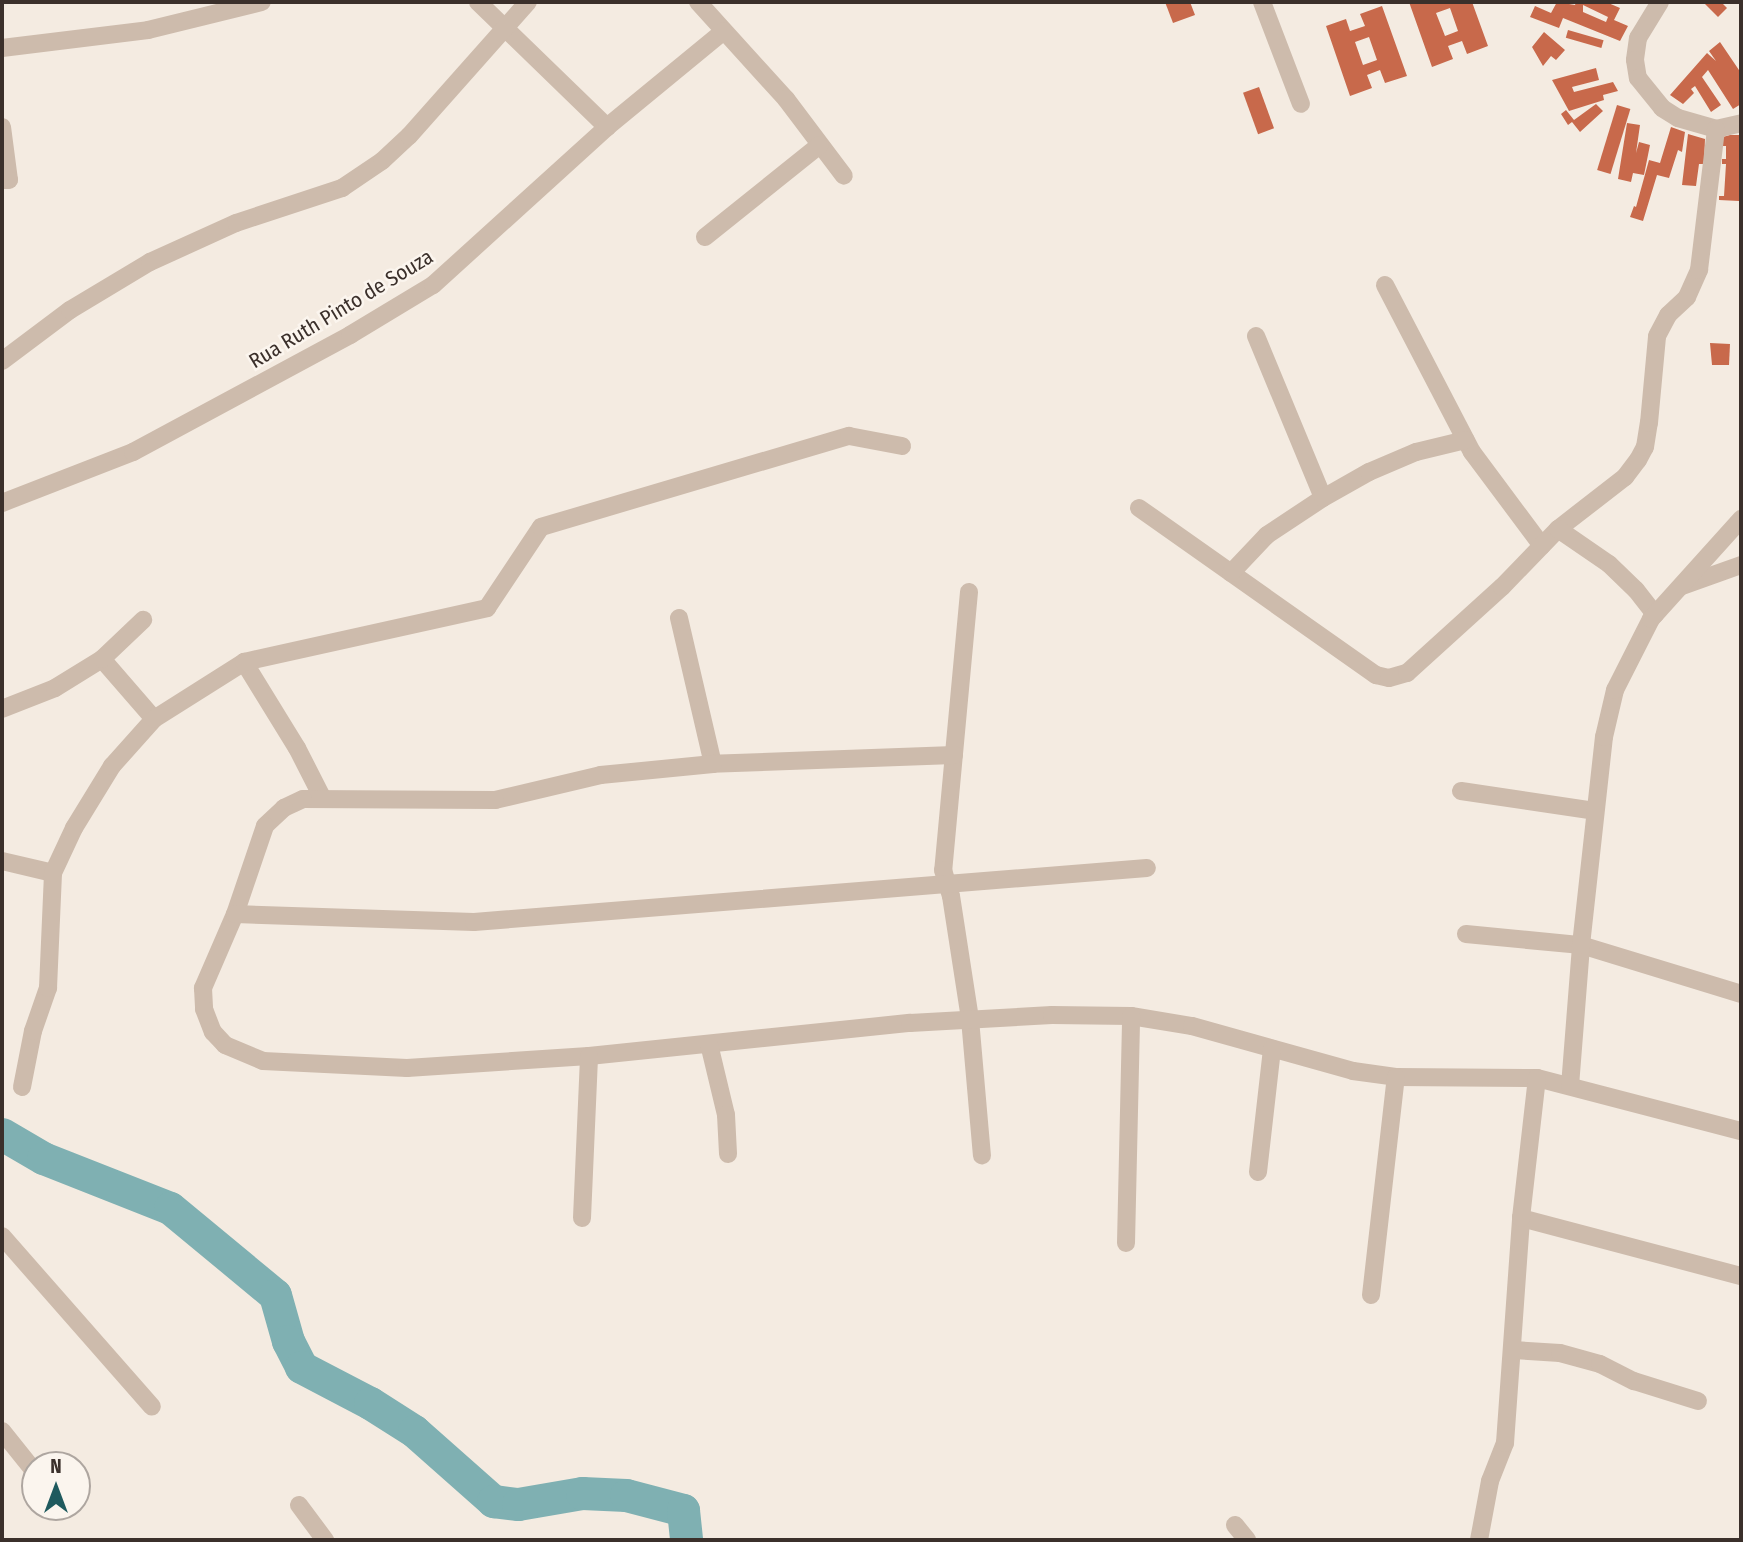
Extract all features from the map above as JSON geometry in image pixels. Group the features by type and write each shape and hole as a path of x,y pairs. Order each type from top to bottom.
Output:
{"street":[{"path":"2,48 148,30 262,2"},
{"path":"478,2 607,127"},
{"path":"2,361 70,310 150,262 236,223 342,188 382,161 409,136 528,2"},
{"path":"698,2 786,99 844,176"},
{"path":"1262,2 1301,104"},
{"path":"1660,2 1638,38 1635,60 1637,78 1662,108 1678,118 1716,129 1741,123"},
{"name":"Rua Ruth Pinto de Souza","path":"2,503 133,452 350,335 433,285 607,127 724,31"},
{"path":"2,127 6,180"},
{"path":"1139,508 1376,674 1398,677 1436,648 1558,529 1625,477 1645,447 1657,336 1668,315 1687,297 1699,270 1716,129"},
{"path":"705,237 820,145"},
{"path":"1385,285 1466,440 1542,546"},
{"path":"1256,337 1323,498"},
{"path":"22,1087 33,1031 50,974 54,873 74,828 112,766 154,719 244,662 487,608 541,527 849,436 902,446"},
{"path":"1231,573 1267,535 1323,498 1369,472 1416,452 1466,440"},
{"path":"1570,1086 1595,811 1604,737 1615,690 1655,614 1741,519"},
{"path":"1558,529 1609,564 1636,590 1655,614"},
{"path":"1678,587 1741,565"},
{"path":"969,592 943,870 970,1019 982,1155"},
{"path":"679,618 713,764"},
{"path":"2,709 55,688 102,659 143,620"},
{"path":"102,659 154,719"},
{"path":"244,662 297,748 323,799"},
{"path":"954,755 713,764 601,775 495,800 303,799 284,808 265,825 235,914 203,988 203,998 213,1032 225,1045 243,1055 263,1061 407,1068 589,1056 970,1019 1052,1015 1131,1016 1192,1026 1353,1071 1396,1077 1537,1078 1741,1131"},
{"path":"1461,791 1595,811"},
{"path":"2,861 54,873"},
{"path":"235,914 474,922 1147,868"},
{"path":"1465,934 1581,946 1741,994"},
{"path":"1126,1243 1131,1016"},
{"path":"709,1044 726,1115 728,1154"},
{"path":"1258,1171 1272,1049"},
{"path":"582,1218 589,1056"},
{"path":"1371,1294 1396,1077"},
{"path":"1479,1540 1490,1481 1505,1443 1521,1218 1537,1078"},
{"path":"1521,1218 1741,1276"},
{"path":"2,1236 152,1406"},
{"path":"1513,1350 1560,1353 1600,1364 1634,1381 1699,1401"},
{"path":"2,1431 21,1455"},
{"path":"299,1505 325,1540"},
{"path":"1235,1525 1247,1540"}],"building":[{"path":"1165,2 1190,2 1195,15 1173,23"},
{"path":"1409,2 1472,2 1488,46 1467,54 1462,41 1448,46 1453,59 1432,67","holes":["1450,8 1458,31 1445,36 1436,13"]},
{"path":"1557,2 1575,5 1576,2 1606,2 1620,8 1614,20 1628,26 1620,41 1563,18 1559,28 1530,17 1535,6 1551,13","holes":["1583,5 1608,17 1606,22 1583,12"]},
{"path":"1703,2 1721,2 1727,8 1718,17"},
{"path":"1382,6 1407,76 1385,83 1380,70 1367,75 1372,88 1350,96 1326,26 1346,19 1350,31 1365,26 1360,14","holes":["1369,37 1377,60 1363,65 1355,42"]},
{"path":"1568,30 1604,40 1601,48 1566,38"},
{"path":"1544,32 1565,50 1556,60 1551,56 1543,66 1532,47"},
{"path":"1720,42 1741,73 1741,104 1733,109 1708,70 1702,77 1721,105 1711,112 1695,86 1691,89 1694,93 1683,104 1670,95 1707,53 1716,61 1709,51"},
{"path":"1596,68 1599,80 1572,87 1574,92 1613,82 1618,91 1603,95 1604,100 1569,111 1552,80"},
{"path":"1259,87 1274,128 1258,134 1243,93"},
{"path":"1596,104 1603,111 1580,132 1572,122 1568,125 1561,114 1566,110 1574,120"},
{"path":"1617,105 1630,109 1611,174 1597,170"},
{"path":"1627,123 1640,125 1636,153 1639,142 1650,145 1644,175 1633,173 1631,182 1618,179"},
{"path":"1671,127 1685,132 1682,152 1678,150 1669,178 1657,175 1643,221 1630,217 1634,206 1636,207 1649,160 1660,163"},
{"path":"1688,134 1705,139 1704,164 1699,164 1696,186 1682,185"},
{"path":"1741,135 1739,201 1719,200 1719,196 1724,196 1726,164 1722,164 1722,159 1726,159 1726,146 1722,146 1723,137"},
{"path":"1710,343 1730,344 1729,365 1712,365"}],"waterway":[{"path":"2,1134 43,1158 170,1208 275,1295 288,1341 301,1367 370,1403 414,1431 493,1501 518,1504 582,1493 626,1495 683,1510 686,1540"}]}
